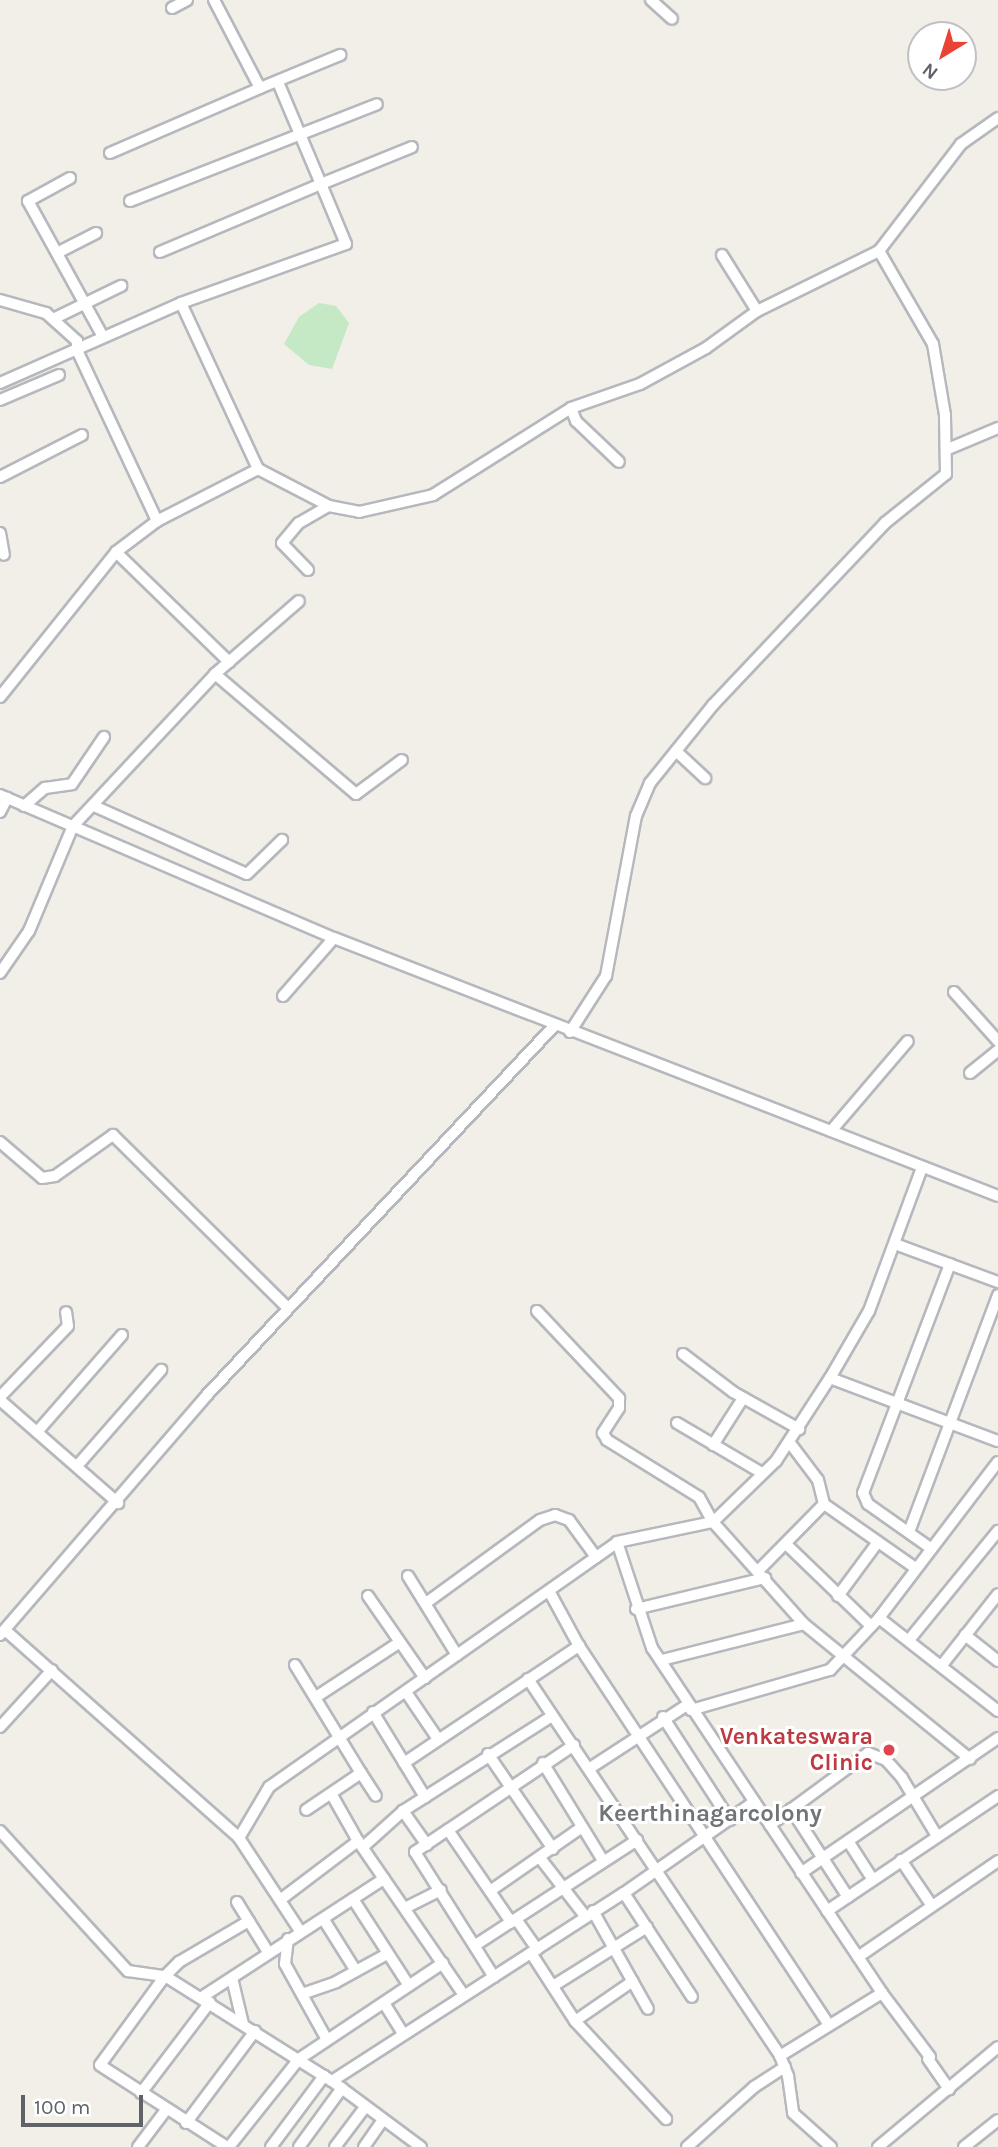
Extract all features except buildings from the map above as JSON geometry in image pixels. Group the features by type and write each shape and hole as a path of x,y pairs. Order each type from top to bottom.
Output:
{"street":[{"path":"172,8 187,0"},
{"path":"214,0 260,88"},
{"path":"651,0 672,19"},
{"path":"110,153 340,55"},
{"path":"0,383 181,303 346,244 278,82"},
{"path":"130,201 377,104"},
{"path":"181,303 258,469 329,506 359,512 433,495 571,408 640,384 706,348 758,311 879,251 961,144 998,118"},
{"path":"160,252 412,146"},
{"path":"71,178 28,201 103,337"},
{"path":"57,253 96,233"},
{"path":"569,1032 606,976 641,798 713,705 885,523 942,478 948,469 948,449 933,344 879,251"},
{"path":"722,255 758,311"},
{"path":"54,319 121,286"},
{"path":"0,300 54,319 77,341 77,350 157,521"},
{"path":"0,400 59,374"},
{"path":"571,408 576,421 619,462"},
{"path":"948,449 998,428"},
{"path":"0,477 82,435"},
{"path":"0,697 116,552 157,521 258,469"},
{"path":"308,570 282,543 299,523 329,506"},
{"path":"0,533 4,555"},
{"path":"116,552 229,662"},
{"path":"0,972 29,932 73,826 215,674 299,601"},
{"path":"215,674 356,794 402,760"},
{"path":"24,806 44,788 72,784 104,737"},
{"path":"676,751 705,778"},
{"path":"0,812 3,796 334,938 569,1032 998,1196"},
{"path":"94,806 247,874 282,840"},
{"path":"283,996 334,938"},
{"path":"954,992 998,1041"},
{"path":"300,1931 239,1838 52,1670 2,1632 118,1503 287,1307 554,1026"},
{"path":"831,1131 908,1041"},
{"path":"970,1073 998,1050"},
{"path":"0,1142 42,1178 55,1176 113,1135 287,1307"},
{"path":"239,1838 269,1787 338,1735 406,1692 617,1542 713,1522 790,1443 830,1378 869,1311 922,1168"},
{"path":"895,1244 998,1282"},
{"path":"929,1547 868,1503 863,1493 950,1264"},
{"path":"909,1532 998,1295"},
{"path":"537,1311 619,1398 619,1408 604,1437 699,1497 713,1522 804,1624 840,1657 970,1759"},
{"path":"66,1312 68,1326 0,1398 118,1503"},
{"path":"37,1432 122,1335"},
{"path":"683,1354 743,1398 799,1429"},
{"path":"77,1466 161,1370"},
{"path":"830,1378 998,1441"},
{"path":"713,1445 743,1398"},
{"path":"677,1423 762,1473"},
{"path":"790,1443 818,1480 824,1504 914,1567"},
{"path":"590,1768 663,1717 689,1707 824,1673 879,1618 929,1547 998,1462"},
{"path":"636,1609 761,1575 824,1504"},
{"path":"426,1603 555,1515 569,1520 596,1557"},
{"path":"909,1640 998,1531"},
{"path":"617,1542 626,1560 636,1609 689,1707 949,2089"},
{"path":"838,1596 878,1542"},
{"path":"786,1544 871,1626"},
{"path":"408,1576 457,1655"},
{"path":"549,1591 579,1646 639,1733 703,1838 828,2023"},
{"path":"368,1596 425,1678"},
{"path":"942,1665 996,1602"},
{"path":"879,1618 998,1710"},
{"path":"662,1660 804,1624"},
{"path":"965,1635 998,1661"},
{"path":"316,1697 400,1642"},
{"path":"404,1763 579,1646"},
{"path":"295,1665 376,1796"},
{"path":"0,1727 52,1670"},
{"path":"528,1679 780,2056 785,2067 793,2113 831,2147"},
{"path":"406,1692 438,1739"},
{"path":"373,1712 425,1797"},
{"path":"280,1900 403,1811 488,1754 552,1716"},
{"path":"663,1717 730,1820"},
{"path":"801,1873 998,1738"},
{"path":"494,1977 477,1944 415,1852 508,1786 574,1745"},
{"path":"769,1825 868,1753 886,1760 913,1794 937,1836"},
{"path":"488,1754 553,1849"},
{"path":"543,1763 602,1859"},
{"path":"306,1810 361,1773"},
{"path":"332,1795 360,1844 464,1995"},
{"path":"827,1911 998,1796"},
{"path":"271,2147 328,2078 494,1977 624,1893 754,1802"},
{"path":"791,1809 848,1896"},
{"path":"403,1811 427,1845"},
{"path":"490,1891 582,1827"},
{"path":"448,1830 534,1951 575,2021 666,2119"},
{"path":"0,1831 119,1966 165,1976 206,2000 328,2078 421,2147"},
{"path":"477,1944 564,1888 602,1859 637,1840"},
{"path":"848,1841 873,1880"},
{"path":"540,1858 613,1946 648,2009"},
{"path":"901,1860 932,1906"},
{"path":"858,1957 998,1861"},
{"path":"141,2093 206,2000 268,1952 300,1931 324,1920 384,1879"},
{"path":"405,1908 441,1890"},
{"path":"624,1893 692,1997"},
{"path":"353,1899 387,1955 410,1986"},
{"path":"237,1902 268,1952"},
{"path":"324,1920 356,1971"},
{"path":"249,1921 179,1962 165,1976 100,2065 186,2123 228,2147 299,2059 326,2038 443,1963"},
{"path":"553,1986 646,1927"},
{"path":"288,1939 285,1964 326,2038"},
{"path":"302,1994 387,1955"},
{"path":"232,1978 243,2024"},
{"path":"575,2021 633,1981"},
{"path":"780,2056 818,2035 828,2023 882,1993"},
{"path":"383,2003 402,2033"},
{"path":"186,2123 255,2031"},
{"path":"878,2147 998,2047"},
{"path":"687,2147 754,2087 785,2067"},
{"path":"299,2147 342,2088"},
{"path":"335,2147 366,2106"},
{"path":"138,2147 166,2110"},
{"path":"364,2147 383,2120"},
{"path":"964,2147 975,2143 998,2120"},
{"path":"402,2147 410,2137"}],"green space":[{"path":"319,303 336,306 349,323 332,369 309,365 284,344 299,317"}],"place":[{"name":"Venkateswara Clinic","path":"889,1750"}],"district":[{"name":"Keerthinagarcolony","path":"710,1814"}]}
